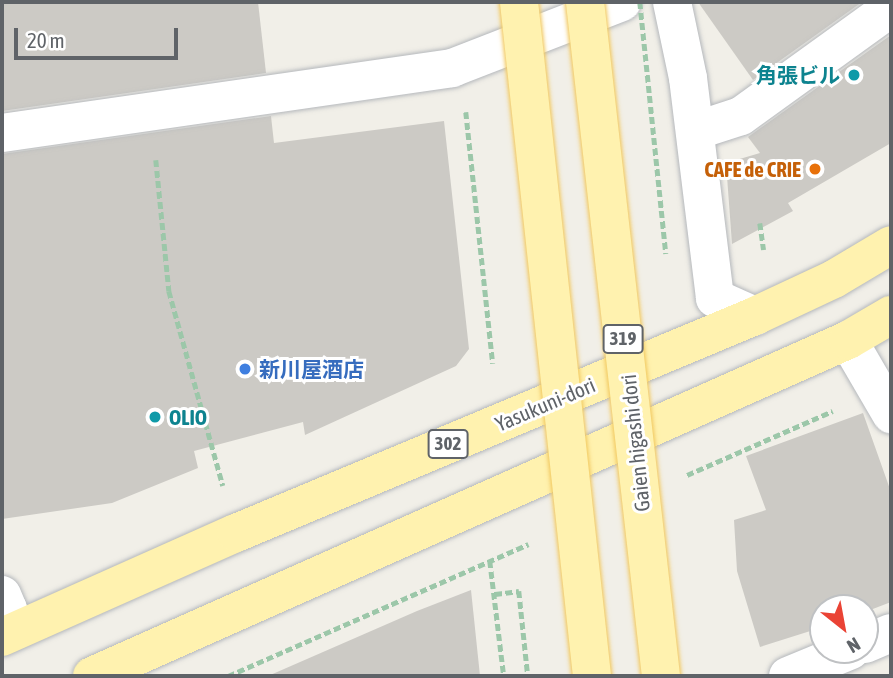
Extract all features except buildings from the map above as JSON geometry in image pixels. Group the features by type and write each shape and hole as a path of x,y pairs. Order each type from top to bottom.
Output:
{"main road":[{"path":"519,2 592,676"},
{"name":"Gaien higashi dori","path":"585,2 661,676"},
{"name":"Yasukuni-dori","path":"2,637 236,533 755,316 834,279 891,245"},
{"path":"92,676 848,340 891,315"}],"street":[{"path":"2,133 152,114 452,68 622,2"},
{"path":"672,2 695,131 715,298 755,316"},
{"path":"695,131 741,116 891,8"},
{"path":"848,340 891,414"},
{"path":"2,596 8,609 2,621"},
{"path":"788,676 817,664"}],"path":[{"path":"452,68 466,107 493,364"},
{"path":"152,114 169,291 224,490"},
{"path":"760,223 764,250"},
{"path":"490,561 504,676"},
{"path":"494,594 519,591 528,676"}],"place":[{"name":"角張ビル","path":"854,75"},
{"name":"CAFE de CRIE","path":"815,169"},
{"name":"新川屋酒店","path":"245,369"},
{"name":"OLIO","path":"155,417"}]}
